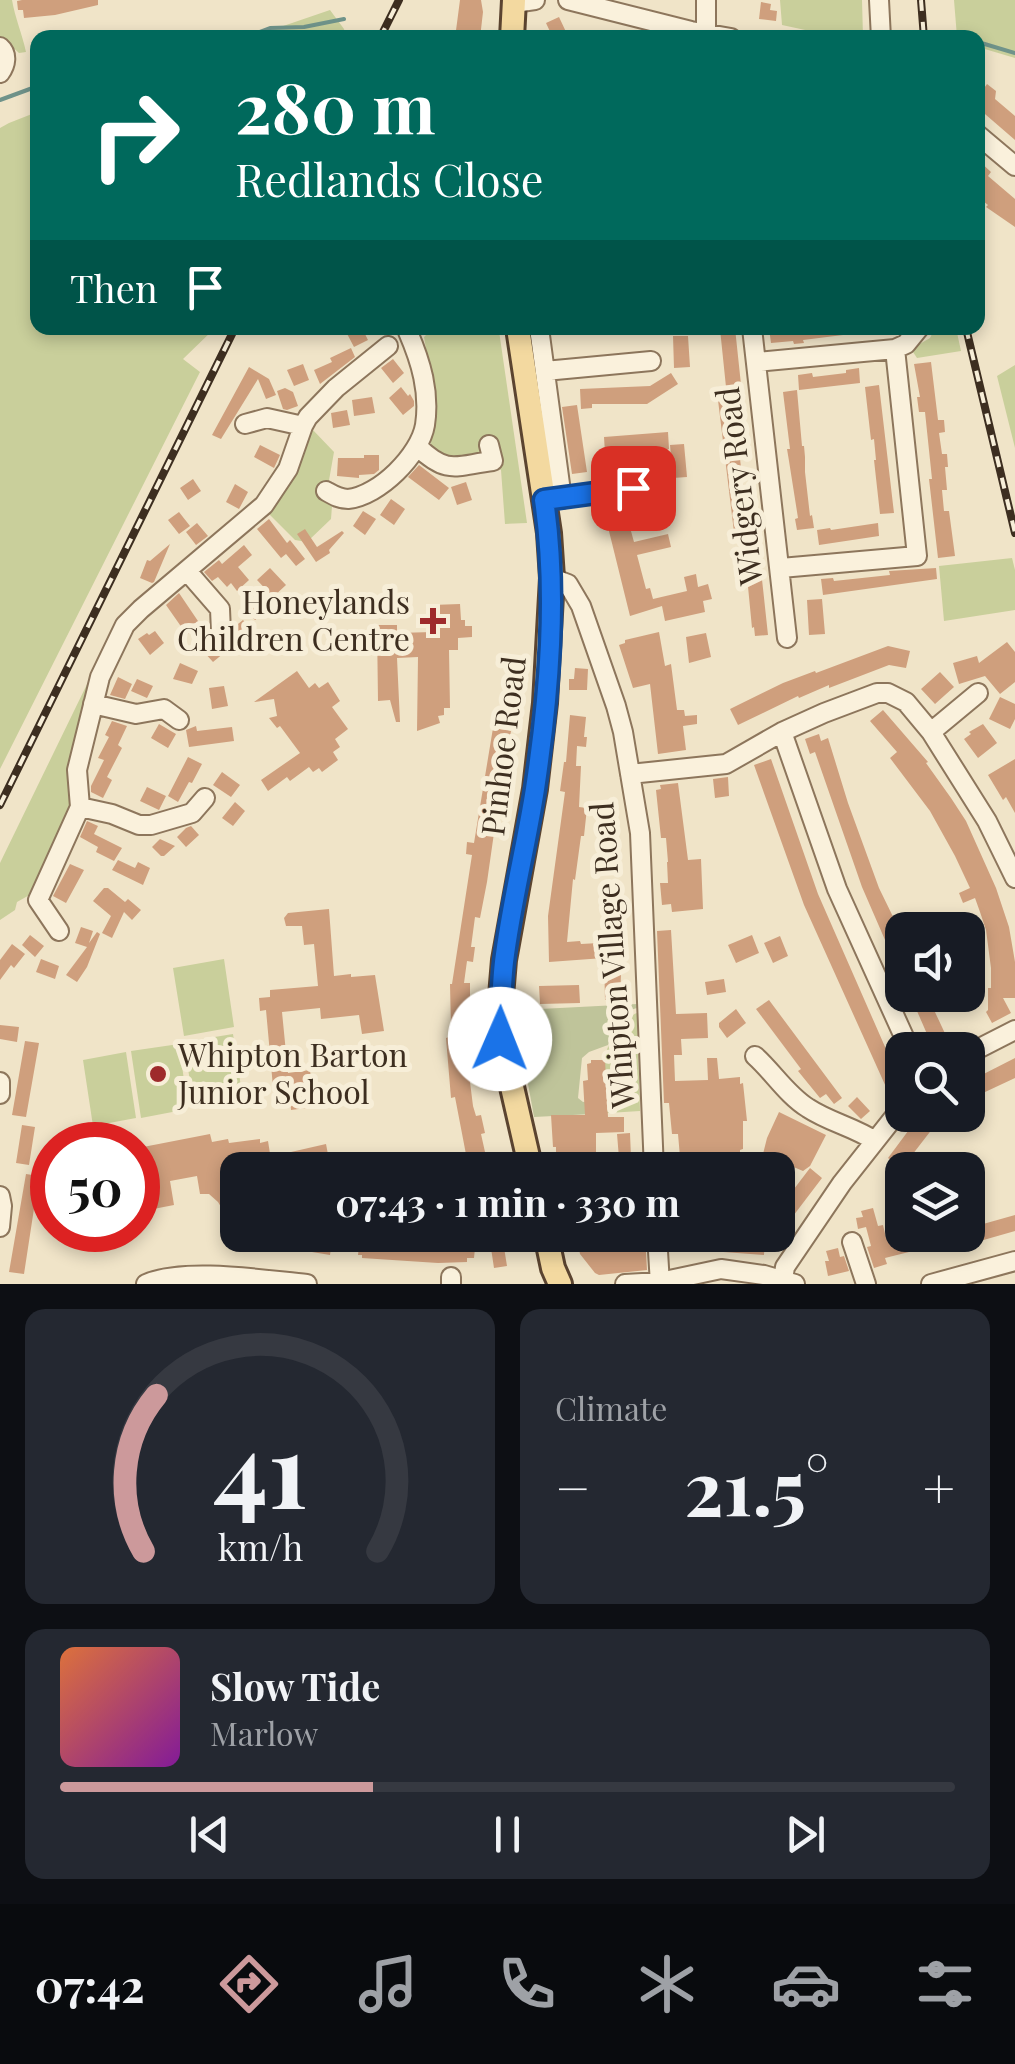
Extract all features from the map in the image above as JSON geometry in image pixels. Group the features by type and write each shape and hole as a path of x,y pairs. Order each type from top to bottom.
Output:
{"main road":[{"path":"514,30 521,1"},
{"name":"Pinhoe Road","path":"519,335 553,500 545,703 501,996 500,1039 527,1152"},
{"path":"550,1252 560,1284"}],"street":[{"path":"568,0 690,30"},
{"path":"706,0 706,30"},
{"path":"880,0 881,30"},
{"path":"0,47 6,60 0,73"},
{"path":"985,141 1015,166"},
{"path":"382,335 388,346"},
{"path":"59,931 31,905 80,807 78,770 92,704 100,677 126,625 264,505 288,469 303,426 314,410 404,335"},
{"path":"326,491 350,499 369,492 418,447 425,426 426,392 413,335"},
{"path":"540,335 553,500 633,488"},
{"name":"Widgery Road","path":"753,335 788,638"},
{"path":"756,362 895,350 915,335"},
{"path":"781,568 916,556 895,350"},
{"path":"545,371 650,362"},
{"path":"254,415 303,426"},
{"path":"418,447 432,460 464,467 493,462 488,445"},
{"path":"187,571 228,604 220,632"},
{"name":"Whipton Village Road","path":"552,578 568,584 580,606 616,706 630,774 642,861 653,1152"},
{"path":"630,774 726,764 824,712 883,692 894,694 906,702 931,732 979,806 1015,878"},
{"path":"931,732 978,694"},
{"path":"92,704 136,714 170,709"},
{"path":"782,732 836,889 902,1032"},
{"path":"80,807 144,825 188,815 201,804 214,823"},
{"path":"985,1045 1015,1030"},
{"path":"755,1056 799,1102 875,1141"},
{"path":"0,1082 0,1094"},
{"path":"625,1284 660,1283 721,1268 776,1281 842,1183 885,1128"},
{"path":"0,1196 0,1228"},
{"path":"852,1242 866,1284"},
{"path":"658,1252 660,1283"},
{"path":"931,1284 1015,1261"},
{"path":"146,1284 178,1276 306,1284"}],"green space":[{"path":"0,0 12,0 26,52 19,53 0,36"},
{"path":"780,0 862,0 863,30 805,30 782,25"},
{"path":"954,0 1015,0 1015,58 985,49 985,30 956,30"},
{"path":"330,10 344,30 271,30"},
{"path":"30,115 30,335 208,335 183,359 200,372 0,769 0,128"},
{"path":"500,335 527,523 505,524 501,470 478,461 449,462 430,448 433,390 424,337"},
{"path":"958,335 961,351 917,358 911,349 930,338"},
{"path":"1015,365 1015,448 997,376"},
{"path":"312,429 334,452 323,495 332,506 331,519 307,542 295,540 266,511 288,483"},
{"path":"1012,558 1015,610 944,621 939,566"},
{"path":"91,676 70,783 71,809 33,893 17,902 15,910 0,920 0,863"},
{"path":"224,959 234,1027 184,1036 173,968"},
{"path":"637,1004 622,1018 608,1045 582,1058 578,1098 590,1101 592,1114 534,1117 521,1045 521,1010"},
{"path":"637,1013 640,1111 592,1114 595,1109 608,1109 606,1053 621,1026"},
{"path":"233,1034 243,1100 194,1108 184,1042"},
{"path":"179,1044 188,1109 141,1118 131,1051"},
{"path":"126,1052 136,1118 92,1122 83,1060"}],"building":[{"path":"98,0 98,5 24,18 17,1"},
{"path":"460,0 481,0 481,30 456,30"},
{"path":"761,2 771,4 770,10 777,11 776,21 759,19"},
{"path":"559,17 565,30 549,30 546,23"},
{"path":"987,84 996,91 995,99 1015,116 1015,140 985,114"},
{"path":"985,166 991,172 988,176 1015,199 1015,227 988,205"},
{"path":"348,335 366,335 368,340 354,347"},
{"path":"721,335 736,335 742,394 732,395 749,531 734,532 718,400 722,399 721,387 726,387"},
{"path":"770,335 843,335 803,340 804,343 771,343"},
{"path":"673,336 688,336 690,367 674,368"},
{"path":"351,348 355,357 320,384 314,370"},
{"path":"393,359 404,373 393,383 381,368"},
{"path":"931,362 938,420 944,420 945,432 939,433 948,467 947,490 942,490 955,556 938,558 925,412 919,412 914,364"},
{"path":"303,364 309,380 294,386 287,370"},
{"path":"249,367 269,379 276,395 266,399 258,379 221,439 212,435"},
{"path":"859,368 860,383 799,390 798,375 812,373 813,377"},
{"path":"671,373 678,384 647,404 592,404 592,408 581,409 580,389 650,386"},
{"path":"879,385 894,513 880,514 865,387"},
{"path":"401,387 414,401 414,406 403,415 389,398"},
{"path":"285,388 293,392 298,406 283,409 277,391"},
{"path":"797,390 814,528 797,530 783,392"},
{"path":"372,397 375,413 354,416 352,400"},
{"path":"577,405 587,472 572,474 562,407"},
{"path":"347,410 350,425 333,428 331,413"},
{"path":"668,432 669,449 605,453 604,437"},
{"path":"684,444 687,477 673,478 670,445"},
{"path":"260,445 280,455 274,468 254,457"},
{"path":"379,455 379,470 359,478 337,476 338,458"},
{"path":"419,465 449,488 439,500 408,477"},
{"path":"193,479 201,491 188,500 180,488"},
{"path":"466,482 472,500 457,505 451,487"},
{"path":"235,484 248,492 239,509 226,502"},
{"path":"391,499 405,509 394,525 380,515"},
{"path":"363,511 376,519 365,535 353,526"},
{"path":"179,512 190,526 179,534 168,520"},
{"path":"626,513 634,542 668,534 671,547 637,555 646,589 650,588 653,599 687,591 684,577 696,574 698,587 708,584 712,599 703,601 705,612 665,621 662,606 630,616 606,519"},
{"path":"269,519 305,559 296,566 286,554 281,558 257,529"},
{"path":"197,523 208,536 196,545 186,532"},
{"path":"878,523 879,536 819,545 817,530"},
{"path":"305,529 317,547 344,533 330,553 316,562 297,534"},
{"path":"757,533 768,635 755,636 743,535"},
{"path":"170,544 154,582 140,578 147,560"},
{"path":"244,545 252,555 238,567 249,580 237,591 231,583 227,587 218,577 212,581 204,572 219,560 222,564"},
{"path":"270,568 286,585 273,597 257,580"},
{"path":"936,568 937,579 823,595 821,579 834,581"},
{"path":"179,593 200,624 187,635 166,605"},
{"path":"259,597 269,609 255,620 245,609"},
{"path":"822,599 825,634 809,635 807,600"},
{"path":"460,604 461,620 465,620 465,626 472,626 472,637 458,638 458,650 449,650 450,708 444,708 444,715 438,716 440,723 417,731 418,657 397,658 400,722 396,722 390,700 378,701 377,625 397,625 397,633 433,632 432,605"},
{"path":"243,620 252,630 213,662 203,651 203,645 211,639 221,644 228,642 233,628"},
{"path":"155,631 164,643 150,655 138,639"},
{"path":"659,632 665,666 671,664 677,710 684,710 685,716 697,715 697,724 683,726 686,750 658,754 650,684 633,688 619,645"},
{"path":"706,633 711,657 689,663 686,637"},
{"path":"1007,642 1015,652 1015,682 1000,694 985,676 959,684 953,663 977,656 979,663"},
{"path":"888,646 910,651 906,668 889,665 829,685 738,725 730,709 783,683"},
{"path":"180,663 198,671 192,684 173,679"},
{"path":"575,668 588,669 587,690 569,690"},
{"path":"297,671 309,688 315,683 319,688 328,682 340,701 332,707 348,729 335,739 340,747 333,752 338,760 322,772 319,768 313,772 309,767 268,791 261,780 300,753 269,718 277,716 274,699 254,702"},
{"path":"940,672 954,687 935,704 921,689"},
{"path":"118,677 132,684 125,699 110,695"},
{"path":"137,679 153,686 147,698 131,691"},
{"path":"224,686 228,706 212,709 209,688"},
{"path":"1000,697 1015,704 1010,729 989,719"},
{"path":"883,710 928,762 966,821 996,888 1009,927 1015,962 1015,998 1003,998 1011,1013 992,1023 986,1012 991,968 985,912 980,912 975,898 963,903 959,893 970,888 955,856 930,811 890,758 897,752 870,721"},
{"path":"570,715 586,717 586,747 577,746 576,766 581,766 579,807 587,808 573,879 567,942 617,942 620,1000 605,1000 604,958 549,962 548,916 565,792 560,791"},
{"path":"112,721 127,726 103,798 91,792 91,786 104,760 98,758"},
{"path":"159,724 176,734 168,748 151,738"},
{"path":"983,724 997,743 978,758 964,739"},
{"path":"196,726 197,731 232,727 234,741 189,747 186,730"},
{"path":"493,728 511,731 499,803 495,802 491,826 495,826 487,882 480,918 475,917 473,962 467,961 464,983 470,983 468,1062 472,1062 475,1082 470,1082 473,1106 476,1116 481,1115 485,1133 481,1134 485,1152 466,1152 455,1097 451,1098 446,1038 451,1028 450,984 472,855 466,854 467,842 474,843"},
{"path":"819,734 821,741 828,738 848,803 891,912 885,912 885,940 862,887 815,752 810,754 805,739"},
{"path":"188,757 202,764 178,802 168,796"},
{"path":"771,759 818,894 885,1047 885,1085 804,905 754,765"},
{"path":"1015,759 1015,813 988,775"},
{"path":"222,772 240,785 231,797 213,785"},
{"path":"728,777 729,796 715,798 713,779"},
{"path":"678,783 688,860 701,859 703,909 672,912 671,904 662,905 660,883 668,883 668,862 656,790 661,789 660,785"},
{"path":"147,787 166,796 159,810 140,801"},
{"path":"235,802 245,811 233,826 222,818"},
{"path":"87,821 98,826 94,834 122,848 114,861 96,852 98,847 80,837"},
{"path":"191,826 199,835 186,847 177,837"},
{"path":"160,839 175,846 164,856 152,847"},
{"path":"118,860 135,868 138,862 150,868 143,885 112,870"},
{"path":"70,864 84,870 66,903 53,896"},
{"path":"104,888 141,910 132,920 124,912 112,938 102,933 111,916 93,901"},
{"path":"329,909 334,976 375,975 384,1031 362,1034 359,1015 321,1019 320,1008 282,1012 288,1073 310,1070 314,1107 291,1110 290,1097 274,1098 266,1010 260,1011 259,998 270,997 270,990 318,986 314,944 304,945 302,926 286,926 284,918 288,913"},
{"path":"81,927 93,931 89,943 97,932 100,934 77,982 66,975 87,947 75,943"},
{"path":"671,930 676,1014 707,1013 708,1038 681,1039 682,1055 674,1055 675,1081 708,1080 707,1058 717,1058 719,1079 740,1077 747,1121 743,1121 740,1152 680,1152 678,1134 672,1134 669,1103 664,1103 657,931"},
{"path":"30,935 44,946 35,957 22,945"},
{"path":"752,935 759,953 736,963 728,945"},
{"path":"780,936 788,956 773,963 764,943"},
{"path":"12,944 25,954 0,980 0,960"},
{"path":"41,959 59,966 55,979 36,972"},
{"path":"724,979 726,992 707,995 705,982"},
{"path":"579,985 580,1003 540,1004 539,986"},
{"path":"769,1000 842,1098 834,1104 826,1094 820,1098 756,1009"},
{"path":"736,1009 746,1023 727,1038 719,1023"},
{"path":"917,1012 935,1012 944,1032 926,1032"},
{"path":"0,1025 19,1027 17,1042 0,1039"},
{"path":"25,1041 39,1043 26,1117 12,1115"},
{"path":"1015,1058 1015,1078 985,1092 985,1073"},
{"path":"605,1060 608,1117 624,1117 624,1132 596,1133 596,1152 556,1152 551,1115 585,1115 583,1081 588,1080 587,1064"},
{"path":"857,1097 870,1111 861,1119 848,1106"},
{"path":"779,1112 826,1135 810,1166 803,1171 795,1168 795,1152 764,1152"},
{"path":"22,1125 30,1126 29,1165 16,1163"},
{"path":"907,1132 930,1132 914,1152 892,1152"},
{"path":"630,1133 631,1152 618,1152 617,1134"},
{"path":"210,1134 212,1142 268,1141 270,1152 220,1152 220,1205 209,1194 200,1194 197,1176 170,1181 174,1205 160,1208 160,1144"},
{"path":"326,1144 328,1152 291,1152"},
{"path":"810,1168 822,1178 795,1214 795,1188"},
{"path":"26,1174 30,1175 30,1235 24,1274 9,1272"},
{"path":"873,1208 878,1226 883,1225 885,1252 909,1252 885,1258 887,1264 874,1268 866,1227 858,1229 856,1218 863,1217 861,1211"},
{"path":"1015,1215 1015,1231 985,1240 985,1223"},
{"path":"838,1248 849,1271 828,1276 826,1251"},
{"path":"475,1252 474,1258 467,1258 467,1262 438,1263 358,1255"},
{"path":"492,1252 505,1252 507,1266 494,1268"},
{"path":"646,1252 647,1270 599,1275 580,1254"}],"waterway":[{"path":"265,30 344,19"},
{"path":"985,44 1015,53"},
{"path":"0,100 30,89"}],"railway":[{"path":"384,30 399,0"},
{"path":"921,0 923,30"},
{"path":"0,805 232,335"},
{"path":"968,335 1015,533"}],"place":[{"name":"Honeylands Children Centre","path":"433,621"},
{"name":"Whipton Barton Junior School","path":"158,1074"}],"route":[{"path":"500,1039 504,960 535,789 545,703 552,578 544,500 633,488"}]}
